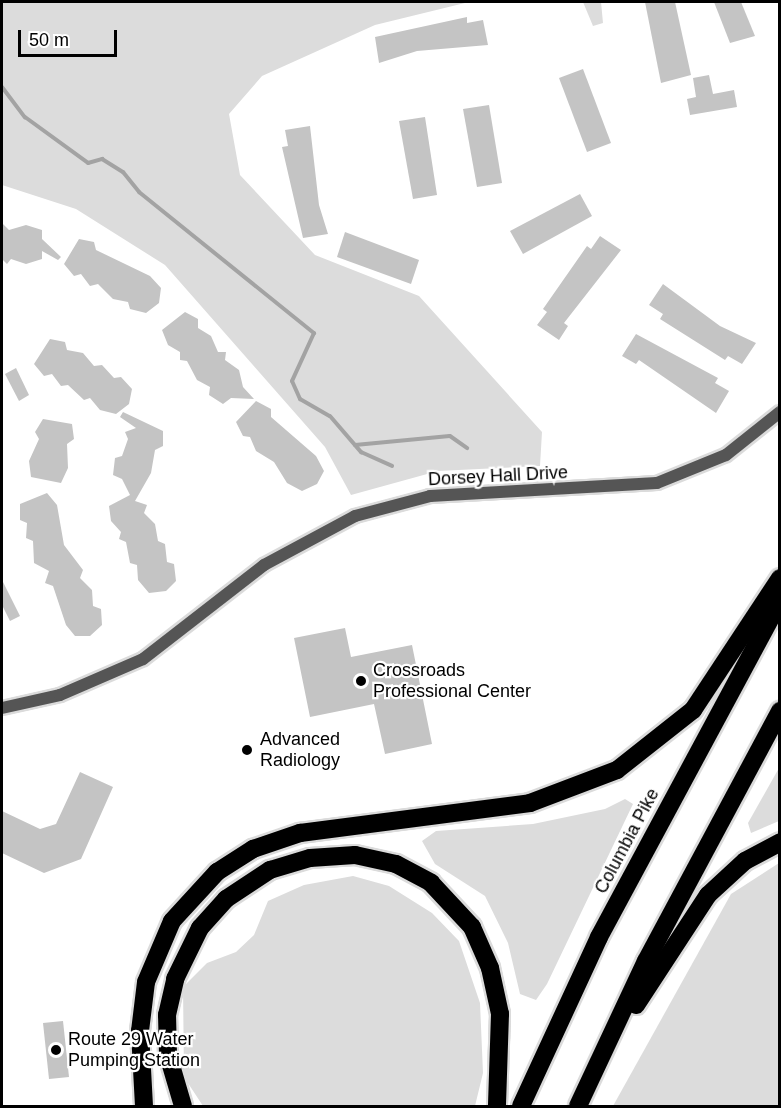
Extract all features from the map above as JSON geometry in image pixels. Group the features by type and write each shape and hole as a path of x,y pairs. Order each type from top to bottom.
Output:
{"highway":[{"path":"144,1107 140,1031 152,961 184,905 217,872 253,849 300,833 530,803 617,770 693,710 780,578"},
{"name":"Columbia Pike","path":"521,1107 599,937 780,601"},
{"path":"578,1107 646,961 780,711"},
{"path":"591,1075 708,895 745,861 780,842"},
{"path":"183,1107 168,1055 167,1015 182,961 200,928 226,898 270,870 310,858 355,855 413,871 446,895 472,927 490,968 500,1014 497,1107"}],"street":[{"name":"Dorsey Hall Drive","path":"2,708 60,695 143,659 264,565 355,516 430,496 657,483 726,455 780,412"}],"shaded area":[{"path":"2,2 469,2 375,25 262,76 229,114 240,175 315,255 419,296 542,432 540,466 438,471 351,495 325,447 165,265 76,209 2,185"},
{"path":"583,2 601,2 603,23 593,26"},
{"path":"779,768 779,821 751,833 748,823"},
{"path":"625,799 633,804 547,984 536,1000 520,994 508,943 485,896 435,864 422,841 436,831 533,824 605,809"},
{"path":"779,863 779,1106 613,1106 731,894"},
{"path":"353,876 389,886 432,913 459,941 480,1003 483,1073 475,1106 203,1106 184,1077 183,987 207,963 236,952 254,935 268,901 304,885"}],"building":[{"path":"645,2 675,2 691,75 661,83"},
{"path":"714,2 741,2 755,36 730,43"},
{"path":"467,17 467,23 483,20 488,45 417,51 379,63 375,37"},
{"path":"583,69 611,143 587,152 559,78"},
{"path":"709,75 713,94 734,90 737,107 690,115 687,99 696,97 693,78"},
{"path":"489,105 502,183 477,187 463,109"},
{"path":"425,117 437,195 413,199 399,121"},
{"path":"310,126 319,205 328,234 303,238 282,147 288,146 285,130"},
{"path":"580,194 592,216 523,254 510,231"},
{"path":"2,223 9,230 26,225 42,230 42,239 61,257 58,260 42,251 42,259 26,264 11,259 7,264 2,259"},
{"path":"345,232 419,260 411,284 337,257"},
{"path":"600,236 621,250 564,323 568,326 559,340 537,325 547,312 543,309 587,246 591,249"},
{"path":"79,239 94,242 96,250 150,276 161,288 159,303 146,313 130,309 128,302 113,299 98,284 90,286 81,274 74,276 64,264"},
{"path":"663,284 720,326 756,343 742,364 728,356 725,360 660,319 663,314 649,305"},
{"path":"185,312 198,319 198,328 211,336 218,352 226,352 225,360 239,370 243,387 254,399 231,398 223,404 209,395 210,387 197,380 187,361 180,360 180,352 168,345 162,330"},
{"path":"636,334 718,378 715,383 729,391 716,413 639,360 636,364 622,356"},
{"path":"50,339 65,342 67,350 83,353 94,366 102,365 114,378 121,377 132,389 129,404 116,414 100,410 90,398 84,400 68,385 61,386 52,374 44,376 34,364"},
{"path":"16,368 29,395 19,401 5,374"},
{"path":"256,401 271,409 271,417 316,456 324,471 317,484 302,491 287,483 274,462 256,451 250,437 243,436 236,422"},
{"path":"123,412 163,431 163,446 155,450 151,473 135,501 147,505 144,513 155,524 158,541 165,544 167,562 174,564 176,581 166,591 149,593 138,580 137,565 130,563 126,542 119,539 121,532 111,521 109,506 130,495 122,479 113,475 115,458 122,456 128,439 125,432 136,428 120,417"},
{"path":"43,419 72,424 74,439 67,444 68,468 61,483 31,477 29,461 39,439 35,432"},
{"path":"47,493 57,505 64,545 83,570 80,578 92,590 93,606 101,609 102,625 90,636 75,636 66,625 53,586 45,583 49,571 34,563 33,541 26,538 27,523 20,520 20,504"},
{"path":"2,580 20,616 10,621 2,605"},
{"name":"Crossroads Professional Center","path":"345,628 351,657 412,645 432,744 385,754 374,704 310,717 294,638"},
{"path":"80,772 113,787 81,859 44,873 2,853 2,811 40,829 56,824"},
{"name":"Route 29 Water Pumping Station","path":"63,1021 69,1077 49,1079 43,1023"}],"waterway":[{"path":"2,87 25,117 88,163 102,159 123,172 139,192 314,333 292,381 300,399 330,416 361,452 392,466"},
{"path":"355,445 450,436 467,448"}],"place":[{"name":"Crossroads Professional Center","path":"361,681"},
{"name":"Advanced Radiology","path":"247,750"},
{"name":"Route 29 Water Pumping Station","path":"56,1050"}]}
